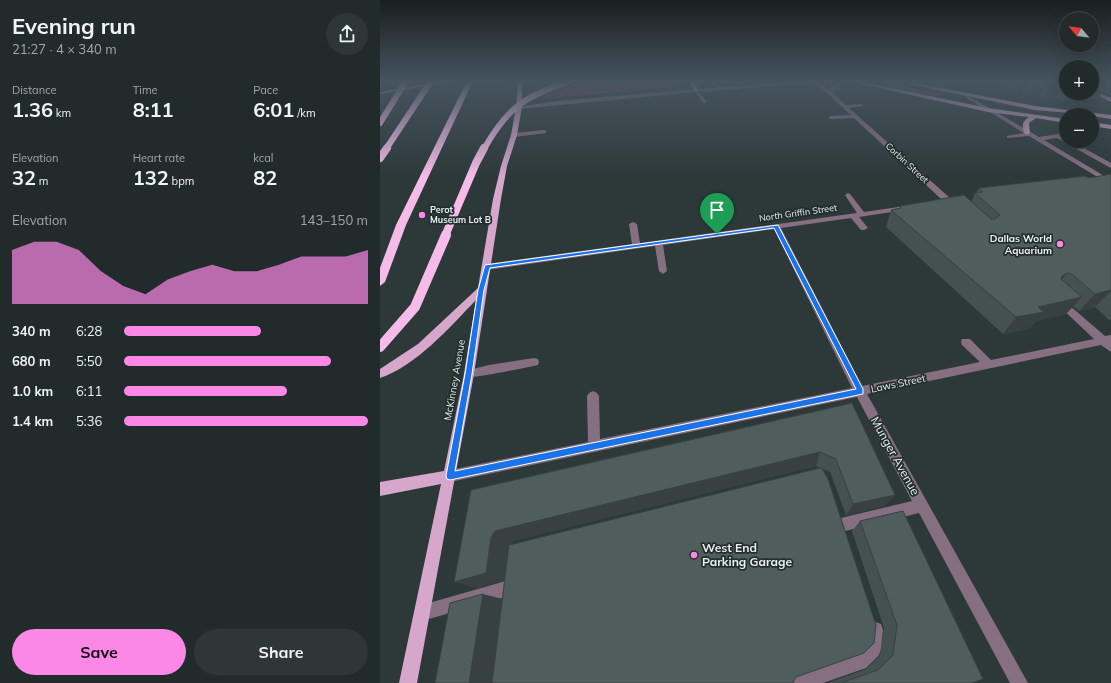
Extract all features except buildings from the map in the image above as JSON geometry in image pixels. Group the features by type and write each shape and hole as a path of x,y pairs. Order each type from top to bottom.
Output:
{"highway":[{"path":"380,123 386,113"},
{"path":"380,158 410,113"},
{"path":"380,282 401,225 455,113"},
{"path":"380,347 415,307 476,163 495,129 509,113"}],"main road":[{"name":"McKinney Avenue","path":"408,683 469,374 481,290 487,267 497,199 504,166 514,135 518,113"},
{"path":"1007,113 1059,120"},
{"path":"1076,113 1111,117"},
{"path":"1029,134 1025,126 1026,122 1034,117"},
{"path":"1099,125 1111,127"},
{"path":"380,374 397,365 429,343 481,290"},
{"path":"380,489 450,476"}],"street":[{"name":"Corbin Street","path":"852,113 962,213"},
{"path":"993,113 1109,181"},
{"path":"831,118 855,116"},
{"path":"514,135 544,132"},
{"path":"1009,137 1029,134"},
{"path":"1037,139 1059,137"},
{"path":"1079,148 1111,166"},
{"path":"1091,182 1109,181"},
{"path":"848,195 862,214"},
{"path":"937,204 960,200"},
{"name":"North Griffin Street","path":"487,267 914,207"},
{"path":"853,216 864,228"},
{"path":"633,224 636,246"},
{"name":"Munger Avenue","path":"776,226 860,392 1019,683"},
{"path":"659,243 663,271"},
{"path":"1054,295 1108,342"},
{"path":"966,342 989,364"},
{"name":"Laws Street","path":"450,476 989,364 1108,342"},
{"path":"469,374 489,369 534,362"},
{"path":"593,396 594,446"},
{"path":"846,540 839,518 922,505"},
{"path":"422,613 513,586"},
{"path":"798,683 860,662 873,649 875,628 871,615"}],"place":[{"name":"Perot Museum Lot B","path":"422,215"},
{"name":"Dallas World Aquarium","path":"1060,244"},
{"name":"West End Parking Garage","path":"694,555"}],"route":[{"path":"776,226 860,392 834,396 450,476 469,374 481,290 487,267 717,234 776,226"}]}
